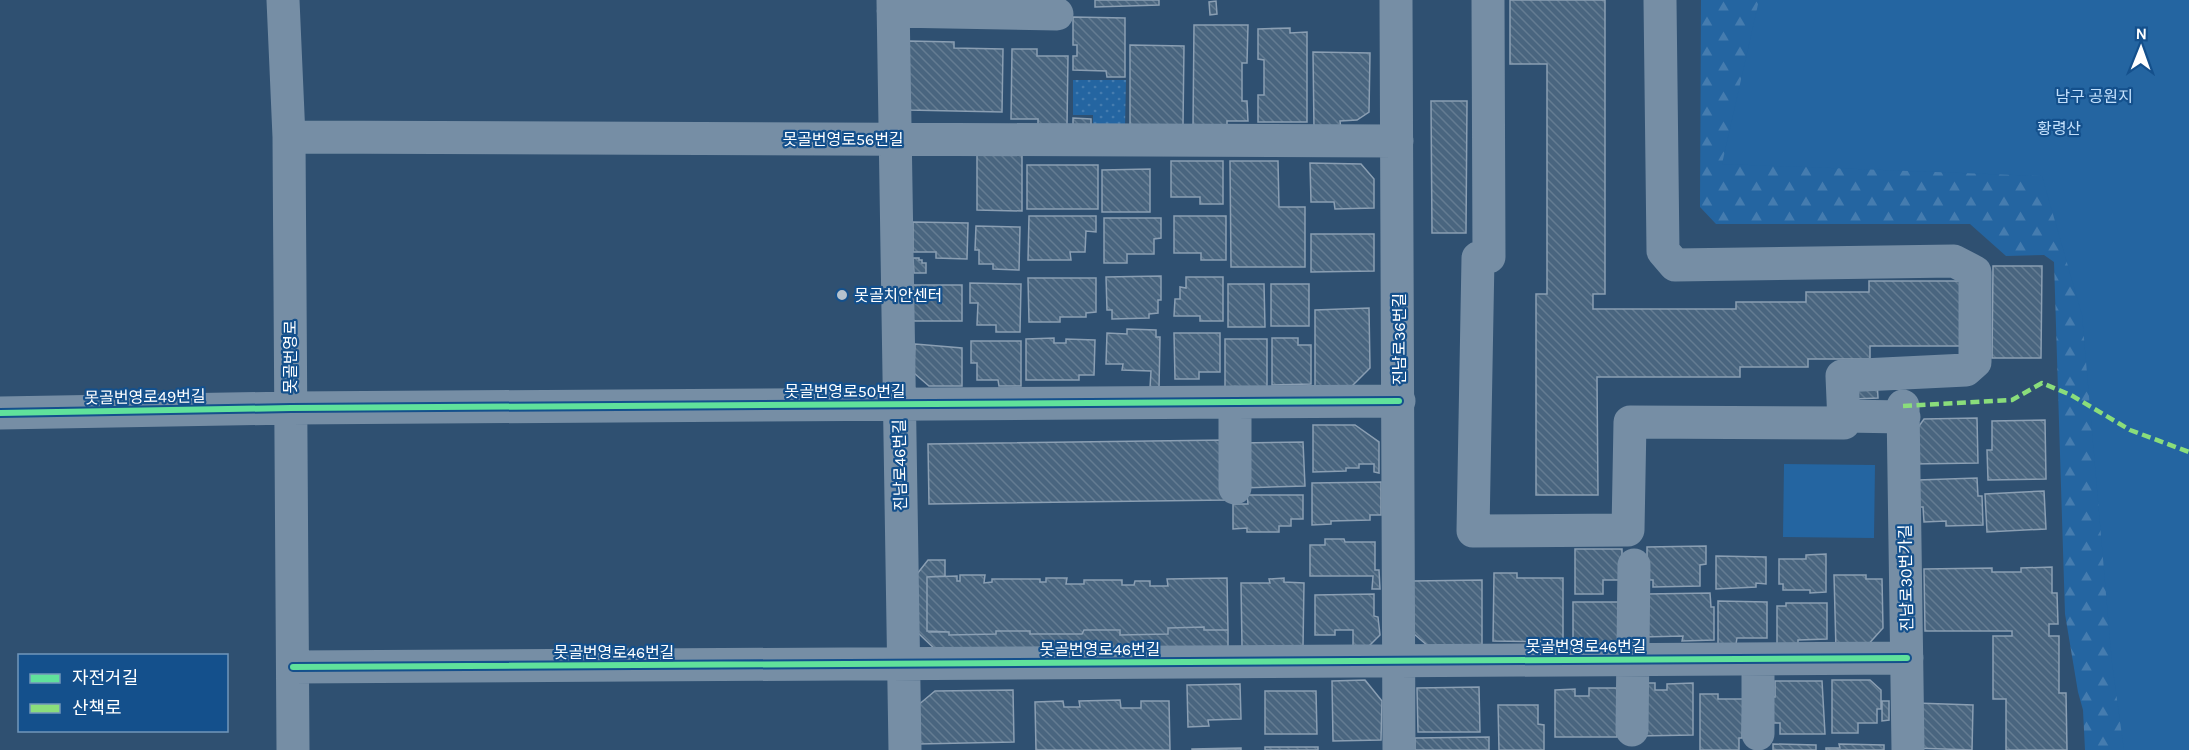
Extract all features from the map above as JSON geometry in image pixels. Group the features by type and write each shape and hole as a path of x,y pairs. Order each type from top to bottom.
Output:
{"street":[{"name":"못골번영로","path":"283,0 289,137 293,750"},
{"name":"진남로36번길","path":"1396,0 1400,750"},
{"path":"1488,0 1489,257 1478,258 1473,531 1628,530 1630,422 1844,423 1842,376 1966,370 1975,362 1975,272 1954,261 1676,265 1663,251 1660,0"},
{"path":"893,6 1057,14"},
{"name":"진남로46번길","path":"893,6 905,750"},
{"name":"못골번영로56번길","path":"289,137 1397,141"},
{"name":"못골번영로50번길","path":"291,408 1399,401"},
{"path":"1235,402 1235,488"},
{"name":"못골번영로49번길","path":"0,413 291,408"},
{"name":"진남로30번가길","path":"1844,416 1904,411 1908,750"},
{"path":"1632,730 1634,565"},
{"name":"못골번영로46번길","path":"293,667 1907,658"},
{"path":"1758,659 1758,734"}],"green space":[{"name":"남구 공원지","path":"1701,0 2189,0 2189,750 2085,750 2083,710 2065,614 2054,262 2044,255 2006,256 1970,224 1716,224 1700,207"},
{"name":"남구 공원지","path":"1759,0 2189,0 2189,750 2124,750 2112,663 2082,315 2042,176 1722,164"},
{"path":"1073,80 1126,80 1125,127 1093,127 1093,115 1073,115"},
{"path":"1784,464 1875,465 1874,538 1783,537"}],"building":[{"path":"1095,0 1159,0 1159,5 1095,7"},
{"path":"1510,0 1605,0 1605,294 1593,294 1593,309 1736,309 1736,302 1806,302 1806,292 1869,292 1869,281 1966,281 1966,346 1870,346 1870,359 1808,359 1808,367 1740,367 1740,377 1597,377 1598,495 1536,495 1536,294 1547,294 1547,64 1510,64"},
{"path":"1216,1 1217,14 1210,15 1209,2"},
{"path":"1073,17 1125,18 1125,77 1107,77 1106,71 1073,70 1073,56 1077,56 1077,45 1073,45"},
{"path":"1194,25 1248,25 1247,63 1242,63 1242,101 1247,101 1248,121 1227,121 1227,126 1193,126"},
{"path":"1290,28 1290,33 1307,32 1307,122 1258,122 1258,95 1264,95 1264,60 1258,59 1258,29"},
{"path":"909,41 954,42 954,48 1003,49 1002,112 908,110"},
{"path":"1130,45 1184,46 1183,126 1130,126"},
{"path":"1012,49 1037,49 1037,56 1068,56 1067,127 1038,126 1038,119 1011,119"},
{"path":"1313,52 1370,53 1369,112 1357,120 1340,121 1341,129 1314,129"},
{"path":"1431,101 1467,101 1466,233 1432,233"},
{"path":"1073,118 1091,119 1091,127 1073,128"},
{"path":"977,153 1022,153 1022,211 977,210"},
{"path":"1171,161 1223,161 1223,204 1200,204 1200,197 1171,197"},
{"path":"1230,161 1278,161 1279,207 1305,207 1305,267 1231,267"},
{"path":"1310,163 1361,164 1374,179 1374,208 1335,209 1334,202 1311,202"},
{"path":"1027,165 1098,165 1098,209 1027,209"},
{"path":"1150,169 1150,212 1102,212 1102,170"},
{"path":"1029,216 1096,216 1096,232 1086,231 1085,252 1070,252 1071,260 1028,260"},
{"path":"1174,216 1226,216 1226,260 1201,260 1201,253 1174,253"},
{"path":"1104,218 1161,218 1161,238 1154,239 1154,254 1127,254 1127,263 1104,263"},
{"path":"913,222 968,223 967,259 936,258 936,252 913,252"},
{"path":"976,226 1020,227 1019,270 993,269 993,264 979,264 979,250 975,250"},
{"path":"1311,234 1374,234 1374,271 1311,272"},
{"path":"913,258 919,258 922,263 926,263 926,273 914,273"},
{"path":"1993,266 2042,266 2041,358 1992,358"},
{"path":"1161,276 1161,300 1158,300 1158,313 1149,314 1149,318 1112,319 1112,310 1107,310 1106,277"},
{"path":"1186,277 1223,277 1223,321 1200,321 1200,316 1174,316 1175,299 1180,299 1180,287 1186,288"},
{"path":"1028,278 1096,278 1096,312 1086,313 1086,317 1060,317 1060,322 1029,322"},
{"path":"970,283 1021,284 1020,332 996,332 996,325 977,325 978,303 970,303"},
{"path":"1228,284 1264,284 1265,327 1228,327"},
{"path":"1271,284 1309,284 1309,326 1271,326"},
{"path":"912,285 962,285 962,321 912,321"},
{"path":"1369,308 1370,368 1352,386 1315,386 1315,310"},
{"path":"1127,329 1156,330 1156,337 1160,337 1159,389 1150,388 1151,371 1122,370 1123,364 1106,364 1107,333 1127,334"},
{"path":"1174,333 1220,333 1220,372 1199,372 1199,379 1175,379"},
{"path":"1054,338 1054,343 1066,343 1066,339 1095,340 1094,375 1079,375 1079,380 1026,380 1026,339"},
{"path":"1272,338 1298,338 1298,345 1311,345 1311,384 1272,385"},
{"path":"1225,339 1267,339 1267,388 1225,388"},
{"path":"971,341 1021,341 1021,386 999,386 998,380 977,380 977,363 971,363"},
{"path":"915,344 962,348 962,386 929,386 914,373"},
{"path":"1877,380 1878,398 1854,399 1853,381"},
{"path":"1977,418 1978,463 1913,464 1912,436 1924,419"},
{"path":"2045,420 2046,479 1988,480 1987,450 1992,450 1992,421"},
{"path":"1313,425 1355,425 1379,442 1379,473 1374,472 1374,464 1359,464 1359,468 1346,468 1346,471 1313,472"},
{"path":"1226,440 1227,500 929,504 928,444"},
{"path":"1303,442 1305,486 1242,488 1240,443"},
{"path":"1977,478 1978,496 1982,496 1983,525 1946,526 1946,521 1924,522 1923,507 1919,507 1918,480"},
{"path":"1381,482 1381,515 1370,515 1370,520 1331,521 1331,524 1312,525 1312,483"},
{"path":"2044,491 2046,529 1987,532 1985,494"},
{"path":"1247,495 1303,495 1303,519 1291,519 1291,526 1279,526 1279,532 1247,532 1247,528 1233,529 1233,504 1248,504"},
{"path":"1325,539 1375,542 1375,570 1379,570 1380,589 1372,589 1373,576 1310,576 1310,545 1325,545"},
{"path":"1706,546 1706,564 1700,565 1700,586 1653,587 1653,580 1647,580 1647,547"},
{"path":"1575,549 1622,549 1622,580 1603,580 1603,594 1575,594"},
{"path":"1826,554 1826,592 1783,590 1783,584 1779,584 1779,559 1806,559 1806,555"},
{"path":"1716,556 1766,557 1766,584 1756,583 1756,587 1716,589"},
{"path":"928,560 945,560 945,576 927,577 927,631 949,632 949,635 996,634 996,631 1030,631 1030,634 1082,634 1084,630 1120,630 1120,635 1168,634 1168,628 1204,627 1204,630 1228,630 1228,649 938,652 918,633 917,574"},
{"path":"2052,567 2052,593 2057,593 2058,624 2049,624 2049,636 2059,636 2059,693 2066,693 2067,750 2006,750 2006,699 1993,699 1993,636 2012,636 2012,631 1925,631 1924,569 1992,568 1992,572 2021,572 2021,568"},
{"path":"1494,573 1517,573 1517,578 1563,578 1563,642 1493,641"},
{"path":"960,575 985,575 984,583 992,582 992,579 1040,579 1040,582 1046,582 1046,578 1067,578 1066,584 1084,584 1084,580 1122,580 1122,585 1134,585 1135,581 1150,581 1150,586 1168,586 1167,579 1227,578 1228,630 1204,630 1204,627 1168,628 1168,634 1120,635 1120,630 1084,630 1082,634 1030,634 1030,631 996,631 996,634 949,635 949,632 927,631 927,577 957,576 957,581 960,581"},
{"path":"1834,575 1866,575 1866,579 1882,579 1883,628 1865,648 1836,650"},
{"path":"1284,578 1284,582 1304,583 1303,647 1242,647 1241,583 1270,583 1269,579"},
{"path":"1482,580 1482,646 1428,646 1414,634 1413,581"},
{"path":"1710,593 1711,607 1714,607 1714,640 1682,641 1683,636 1643,637 1647,594"},
{"path":"1374,594 1374,616 1378,617 1380,635 1362,653 1353,653 1353,630 1335,630 1335,635 1315,635 1315,595"},
{"path":"1718,601 1767,602 1767,638 1737,638 1736,644 1718,645"},
{"path":"1573,602 1621,602 1621,640 1611,647 1573,647"},
{"path":"1786,603 1827,603 1827,639 1798,640 1798,644 1777,645 1777,606 1786,606"},
{"path":"1365,680 1382,701 1381,740 1333,741 1332,681"},
{"path":"1832,680 1870,680 1881,690 1881,709 1877,709 1877,723 1858,723 1858,733 1832,733"},
{"path":"1775,681 1822,681 1825,734 1780,734 1780,723 1771,723 1771,697 1775,697"},
{"path":"1638,683 1655,683 1655,690 1667,690 1667,684 1693,683 1693,735 1638,736"},
{"path":"1240,684 1241,719 1208,720 1209,726 1188,727 1187,685"},
{"path":"1479,687 1480,732 1418,732 1417,688"},
{"path":"1589,688 1617,688 1617,737 1555,737 1555,690 1575,689 1575,696 1589,696"},
{"path":"1013,690 1014,742 918,744 917,706 935,691"},
{"path":"1265,691 1316,691 1317,734 1265,734"},
{"path":"1700,694 1718,694 1718,699 1743,699 1742,738 1739,738 1739,750 1700,750"},
{"path":"1120,700 1121,708 1141,708 1141,701 1169,701 1170,750 1036,750 1035,702 1063,701 1064,707 1080,707 1079,701"},
{"path":"1882,701 1889,701 1889,720 1882,721"},
{"path":"1916,703 1973,705 1972,750 1915,748"},
{"path":"1498,705 1538,705 1538,724 1544,725 1544,750 1499,750"},
{"path":"1489,737 1489,750 1415,750 1415,738"},
{"path":"1773,744 1816,745 1816,750 1773,750"},
{"path":"1839,744 1884,745 1884,750 1826,750 1826,748 1840,748"},
{"path":"1265,747 1318,747 1318,750 1265,750"},
{"path":"1241,748 1241,750 1192,750 1192,749"}],"marked path":[{"path":"1903,406 2012,400 2042,383 2071,395 2130,430 2189,452"}],"cycle path":[{"path":"0,413 291,408 1399,401"},
{"path":"293,667 1907,658"}],"place":[{"name":"못골치안센터","path":"842,295"}],"park label":[{"name":"황령산","path":"2059,128"}]}
